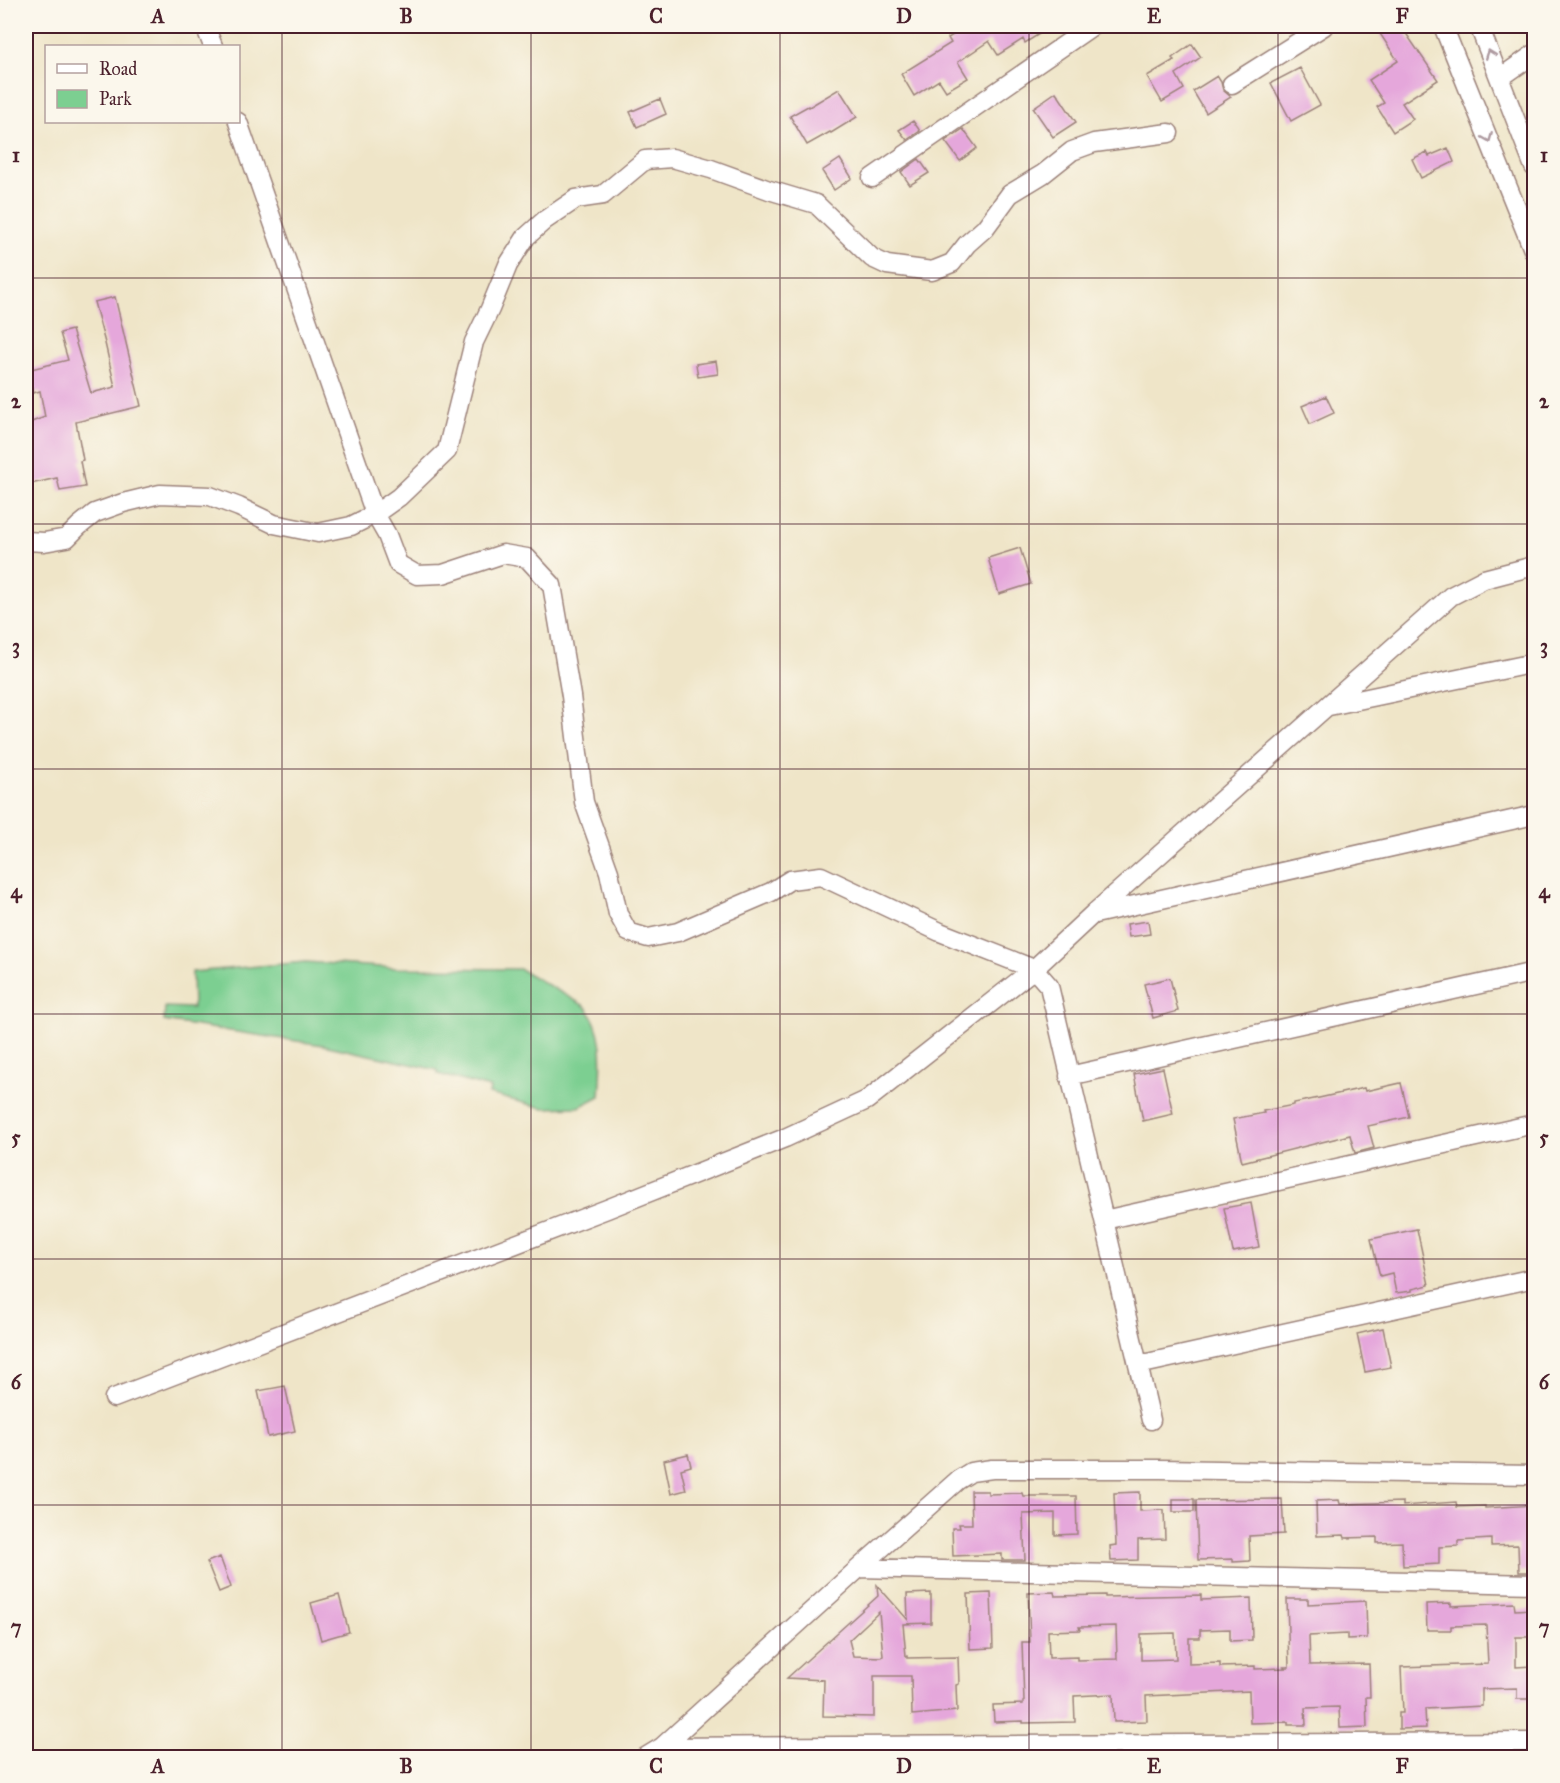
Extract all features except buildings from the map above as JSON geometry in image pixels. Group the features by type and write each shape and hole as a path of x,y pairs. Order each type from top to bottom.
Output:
{"street":[{"path":"205,26 213,45"},
{"path":"872,178 1092,26"},
{"path":"1232,84 1324,26"},
{"path":"1443,26 1534,252"},
{"path":"1479,26 1534,167"},
{"path":"1500,78 1534,54"},
{"path":"238,123 375,514 387,535 398,564 417,575 443,574 503,554 527,558 552,585 571,696 584,802 609,872 618,914 628,932 648,938 678,932 771,892 790,880 821,876 940,932 1034,969 1049,986 1151,1420"},
{"path":"26,541 44,542 67,538 95,513 160,494 210,496 274,524 318,533 351,526 375,514 399,497 447,451 474,342 508,265 526,237 545,220 576,199 603,195 645,160 672,158 816,204 872,258 887,265 932,271 952,263 967,244 985,228 1010,194 1043,174 1072,151 1094,143 1169,133"},
{"path":"114,1398 618,1205 784,1138 867,1100 1034,969 1451,596 1484,579 1534,566"},
{"path":"1327,706 1534,663"},
{"path":"1093,914 1534,815"},
{"path":"1069,1076 1534,972"},
{"path":"1104,1220 1534,1125"},
{"path":"1138,1365 1534,1278"},
{"path":"644,1758 662,1747 859,1568 958,1480 971,1472 992,1469 1160,1469 1534,1475"},
{"path":"859,1568 1534,1584"},
{"path":"662,1747 1534,1742"}],"green space":[{"path":"305,962 397,968 520,969 585,1006 592,1016 600,1038 600,1096 579,1107 543,1108 489,1094 490,1088 438,1074 438,1070 323,1045 164,1021 165,1007 193,1008 192,972"}]}
